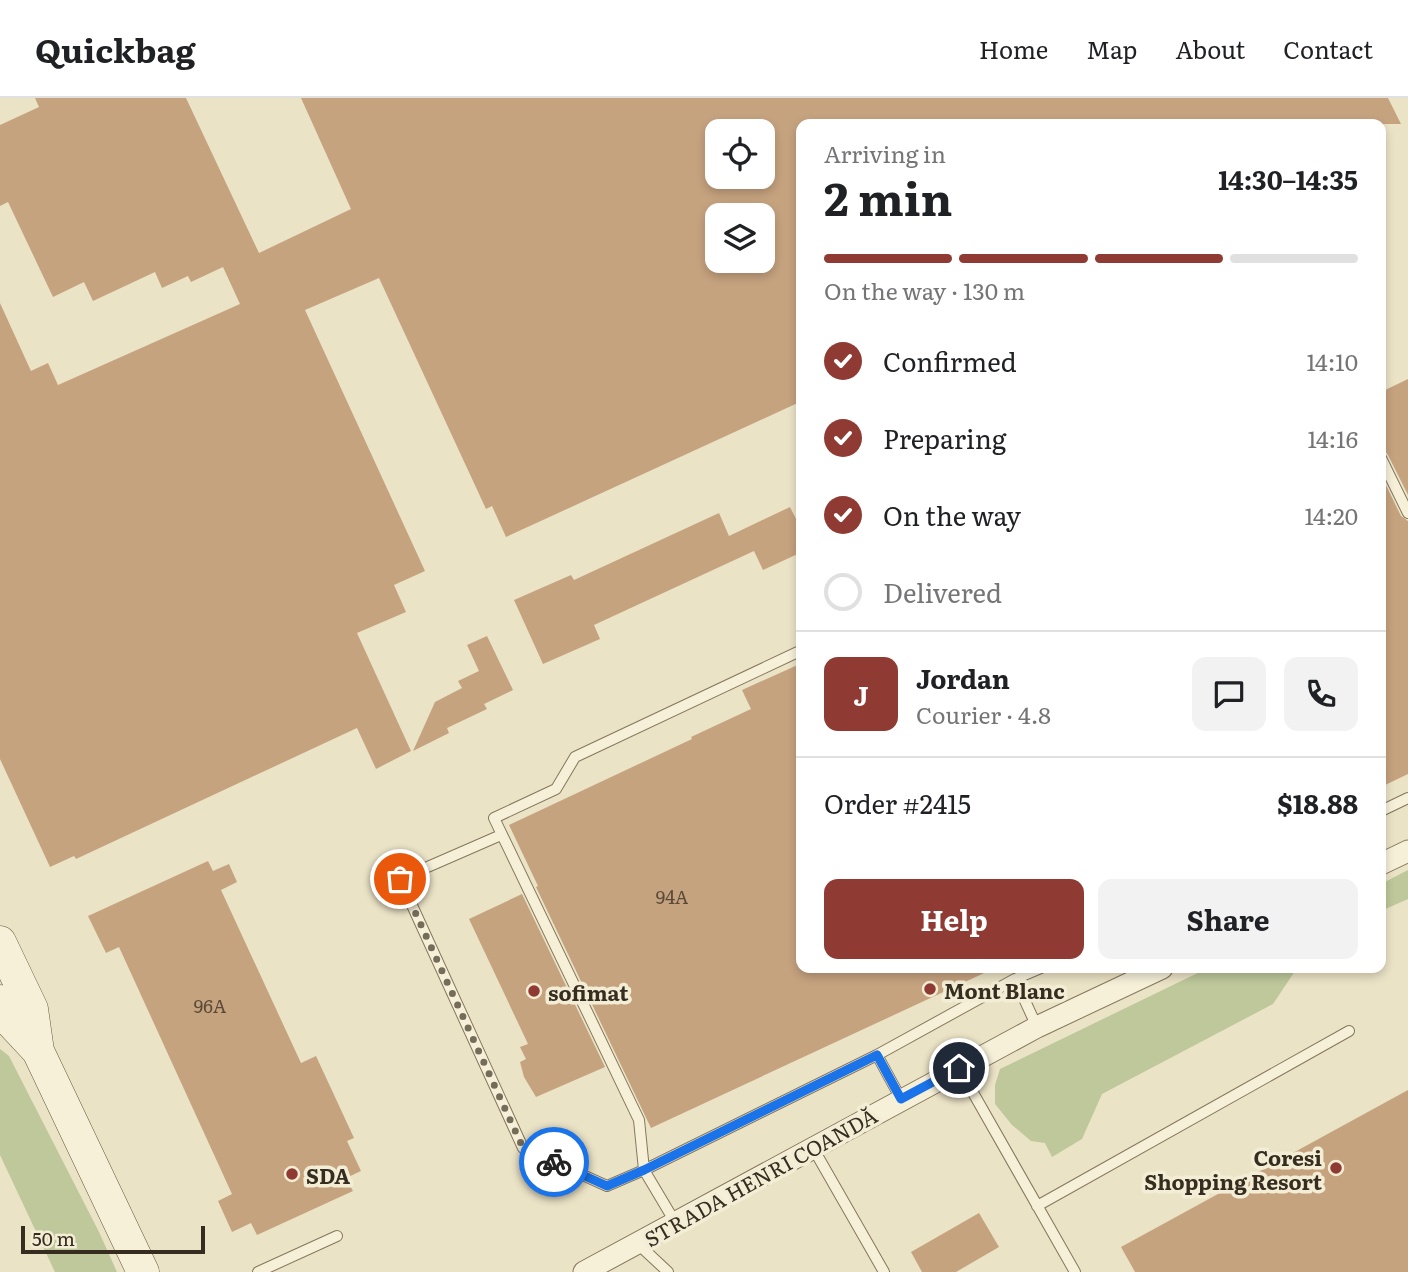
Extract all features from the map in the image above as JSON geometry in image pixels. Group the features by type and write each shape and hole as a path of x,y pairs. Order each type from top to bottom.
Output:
{"main road":[{"path":"0,942 32,1009 38,1051 143,1272"},
{"path":"0,1002 9,1020 38,1051"}],"street":[{"path":"1386,862 1408,851"},
{"name":"STRADA HENRI COANDĂ","path":"584,1272 959,1068 1037,1027 1151,973"}],"lane":[{"path":"1386,468 1408,513"},
{"path":"675,1222 644,1170 639,1120 494,818 555,789 575,757 796,653"},
{"path":"1386,808 1408,797"},
{"path":"501,835 400,879 523,1148 607,1186 877,1055 1029,973"},
{"path":"1015,979 1037,1027"},
{"path":"1037,1206 1349,1031"},
{"path":"877,1055 901,1099"},
{"path":"959,1068 1075,1272"},
{"path":"813,1148 884,1272"},
{"path":"258,1272 337,1237"},
{"path":"637,1243 668,1272"}],"green space":[{"path":"1408,870 1408,899 1386,909 1386,881"},
{"path":"1198,973 1294,973 1273,1004 1102,1094 1082,1139 1052,1157 1045,1143 1031,1141 1012,1125 995,1104 995,1085 1000,1069"},
{"path":"0,1049 9,1056 117,1272 55,1272 0,1155"}],"building":[{"path":"35,98 186,98 259,253 351,209 301,98 1388,98 1401,124 1386,124 1386,119 796,119 796,404 506,537 492,506 486,509 379,278 305,310 425,571 394,585 406,612 357,633 411,751 376,769 357,728 76,859 74,856 50,867 0,759 0,303 31,371 48,363 58,385 240,304 223,267 191,282 188,276 162,288 155,272 93,301 84,282 53,297 8,202 0,206 0,125 39,107"},
{"path":"1408,379 1408,495 1386,452 1386,390"},
{"path":"1386,485 1401,516 1408,521 1408,774 1386,785"},
{"path":"790,507 796,519 796,555 763,570 754,551 594,625 600,639 543,664 514,600 571,575 574,580 719,513 729,536"},
{"path":"487,636 513,690 484,704 487,709 447,728 449,733 413,751 435,702 462,688 458,681 479,671 467,645"},
{"path":"796,666 796,973 984,973 651,1128 509,825 751,709 742,690"},
{"path":"208,861 213,871 229,864 237,882 221,890 301,1063 316,1056 354,1138 347,1141 361,1171 346,1178 353,1191 257,1235 251,1223 232,1232 218,1201 232,1194 119,947 106,953 88,916"},
{"path":"522,894 605,1067 536,1097 524,1077 520,1062 526,1059 520,1047 528,1044 469,919"},
{"name":"Coresi Shopping Resort","path":"1408,1090 1408,1272 1135,1272 1121,1247"},
{"path":"979,1213 999,1247 956,1272 922,1272 911,1252"}],"way so far":[{"path":"400,879 523,1148 554,1162"}],"place":[{"name":"Mont Blanc","path":"930,989"},
{"name":"sofimat","path":"534,991"},
{"name":"Coresi Shopping Resort","path":"1336,1168"},
{"name":"SDA","path":"292,1174"}],"route":[{"path":"554,1162 607,1186 877,1055 901,1099 959,1068"}]}
